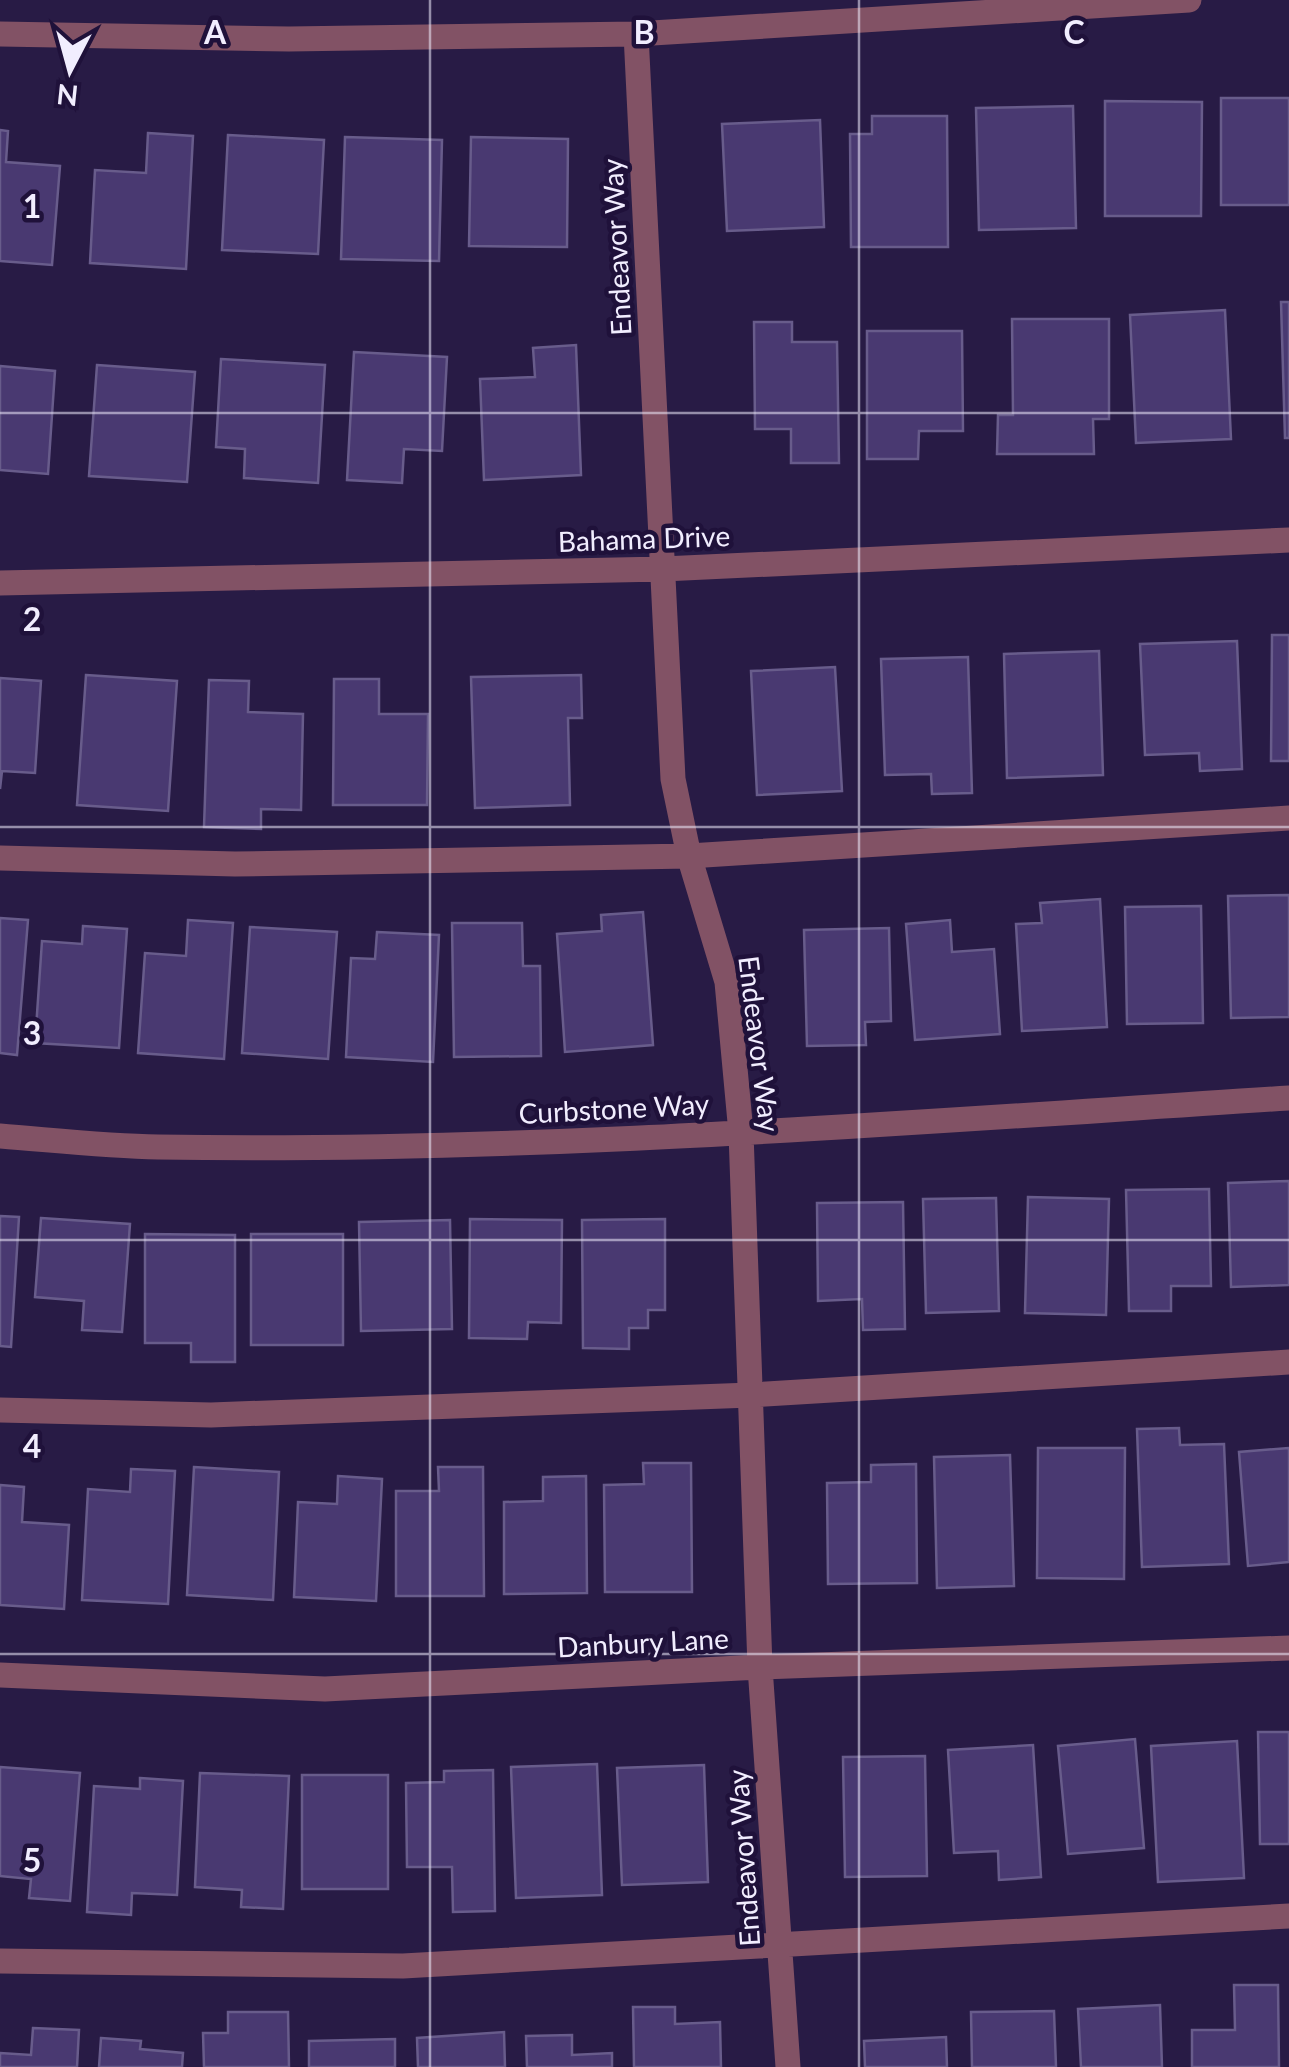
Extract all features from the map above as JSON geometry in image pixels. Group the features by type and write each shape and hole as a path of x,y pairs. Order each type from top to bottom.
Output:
{"street":[{"path":"0,34 289,39 636,34 1189,0"},
{"name":"Endeavor Way","path":"636,34 673,779 690,856 727,982 742,1134 760,1667 788,2067"},
{"name":"Bahama Drive","path":"0,583 663,569 1289,540"},
{"path":"0,858 235,864 690,856 1289,818"},
{"name":"Curbstone Way","path":"0,1136 155,1147 508,1144 742,1134 1289,1098"},
{"path":"0,1410 211,1415 751,1394 1289,1362"},
{"name":"Danbury Lane","path":"0,1675 325,1689 760,1667 1289,1648"},
{"path":"0,1961 403,1966 1289,1916"}],"building":[{"path":"1221,98 1289,98 1289,205 1221,205"},
{"path":"1105,101 1202,102 1201,216 1105,216"},
{"path":"1073,106 1076,228 979,230 976,108"},
{"path":"872,116 947,116 948,247 851,247 850,134 872,134"},
{"path":"820,120 824,227 727,231 722,124"},
{"path":"0,130 8,131 6,162 60,166 52,265 0,261"},
{"path":"148,133 193,136 186,269 90,263 95,170 146,173"},
{"path":"228,135 324,140 318,254 222,250"},
{"path":"345,137 442,140 439,261 341,259"},
{"path":"471,137 568,139 567,247 469,246"},
{"path":"1281,302 1289,302 1289,438 1285,438"},
{"path":"1225,310 1231,439 1136,443 1130,315"},
{"path":"1012,319 1109,319 1109,419 1093,419 1094,454 997,454 998,415 1013,415"},
{"path":"754,322 792,322 792,342 837,342 839,463 791,463 791,429 755,429"},
{"path":"867,331 962,331 963,431 919,431 918,459 867,459"},
{"path":"576,345 581,475 484,480 480,379 535,377 533,348"},
{"path":"354,352 447,357 442,451 404,449 402,483 347,480"},
{"path":"221,359 325,365 318,483 244,478 245,449 216,447"},
{"path":"97,365 195,372 187,482 89,476"},
{"path":"0,366 55,371 48,474 0,470"},
{"path":"1272,635 1289,635 1289,761 1271,761"},
{"path":"1237,641 1242,769 1200,771 1199,753 1145,755 1140,644"},
{"path":"1099,651 1103,775 1007,778 1004,654"},
{"path":"968,657 972,793 932,794 931,774 885,775 881,659"},
{"path":"835,667 842,791 757,795 751,671"},
{"path":"86,675 177,681 168,811 77,805"},
{"path":"581,675 582,718 568,718 570,805 475,808 471,677"},
{"path":"0,678 41,681 35,773 2,771 0,789"},
{"path":"334,679 379,679 379,714 428,714 427,805 333,805"},
{"path":"209,680 249,681 248,712 303,714 301,810 261,809 261,829 204,827"},
{"path":"1289,895 1289,1017 1231,1018 1228,896"},
{"path":"1100,899 1107,1027 1022,1031 1016,924 1042,923 1040,903"},
{"path":"1201,906 1203,1023 1127,1024 1125,907"},
{"path":"643,912 653,1045 565,1052 557,934 602,931 601,915"},
{"path":"0,918 28,920 17,1055 0,1053"},
{"path":"188,920 233,923 224,1059 138,1053 145,953 186,956"},
{"path":"950,920 952,952 994,949 1000,1034 915,1040 906,924"},
{"path":"452,923 522,923 523,966 540,966 541,1056 454,1057"},
{"path":"83,926 127,929 119,1048 35,1043 42,941 82,944"},
{"path":"250,927 337,932 328,1059 242,1053"},
{"path":"889,928 891,1021 865,1022 866,1045 807,1046 804,930"},
{"path":"377,932 439,935 433,1062 346,1057 351,958 375,959"},
{"path":"1289,1181 1289,1285 1231,1287 1228,1183"},
{"path":"1209,1189 1211,1286 1171,1286 1171,1311 1129,1311 1126,1190"},
{"path":"1028,1197 1109,1199 1106,1315 1025,1313"},
{"path":"996,1198 999,1311 926,1313 923,1199"},
{"path":"903,1202 905,1329 863,1330 862,1299 818,1301 817,1203"},
{"path":"0,1216 19,1217 11,1347 0,1346"},
{"path":"41,1218 130,1224 122,1332 82,1330 84,1301 35,1297"},
{"path":"470,1219 562,1220 561,1323 528,1322 527,1339 469,1338"},
{"path":"665,1219 665,1310 648,1310 648,1328 629,1328 629,1349 583,1348 582,1220"},
{"path":"450,1220 452,1329 361,1331 359,1222"},
{"path":"145,1234 235,1235 235,1362 191,1362 191,1343 145,1343"},
{"path":"251,1234 343,1234 343,1345 251,1345"},
{"path":"1179,1428 1180,1445 1224,1444 1229,1564 1142,1567 1137,1429"},
{"path":"1038,1448 1125,1448 1124,1579 1037,1578"},
{"path":"1289,1448 1289,1562 1248,1566 1239,1452"},
{"path":"1010,1455 1014,1586 937,1588 934,1457"},
{"path":"643,1463 691,1463 692,1592 605,1592 604,1485 644,1484"},
{"path":"916,1464 917,1583 828,1584 827,1483 871,1482 871,1465"},
{"path":"194,1467 279,1472 273,1600 187,1595"},
{"path":"438,1467 483,1467 484,1596 396,1596 396,1491 439,1491"},
{"path":"131,1469 175,1471 168,1604 82,1600 88,1489 130,1492"},
{"path":"338,1476 382,1479 376,1601 294,1597 298,1502 337,1504"},
{"path":"586,1476 587,1593 504,1594 504,1502 543,1501 543,1477"},
{"path":"0,1485 24,1487 22,1522 69,1525 64,1609 0,1605"},
{"path":"1258,1732 1289,1732 1289,1844 1260,1844"},
{"path":"1135,1739 1144,1848 1068,1854 1058,1746"},
{"path":"1237,1741 1244,1878 1158,1882 1151,1746"},
{"path":"1033,1745 1041,1877 999,1880 998,1851 954,1853 948,1750"},
{"path":"925,1756 927,1876 845,1877 843,1757"},
{"path":"597,1764 602,1895 516,1898 511,1767"},
{"path":"704,1765 708,1882 622,1885 617,1768"},
{"path":"0,1767 80,1773 70,1901 29,1898 31,1879 0,1876"},
{"path":"493,1770 495,1911 453,1912 452,1867 407,1867 406,1783 444,1782 444,1771"},
{"path":"200,1773 289,1776 283,1909 241,1907 242,1890 195,1887"},
{"path":"302,1775 388,1775 388,1889 302,1889"},
{"path":"140,1778 183,1781 177,1895 132,1893 131,1915 87,1912 94,1786 140,1789"},
{"path":"1234,1985 1278,1985 1279,2067 1192,2067 1192,2030 1235,2030"},
{"path":"1160,2005 1162,2067 1081,2067 1078,2009"},
{"path":"633,2007 675,2007 675,2024 720,2022 721,2067 634,2067"},
{"path":"1054,2011 1056,2067 972,2067 971,2012"},
{"path":"228,2012 288,2012 289,2067 204,2067 203,2033 228,2033"},
{"path":"33,2028 79,2030 77,2067 0,2067 0,2053 31,2055"},
{"path":"504,2032 505,2067 418,2067 417,2038"},
{"path":"572,2035 572,2055 612,2053 612,2067 527,2067 526,2036"},
{"path":"946,2037 947,2067 865,2067 864,2041"},
{"path":"101,2038 141,2041 140,2049 183,2053 182,2067 99,2067"},
{"path":"395,2039 395,2067 309,2067 309,2041"}]}
